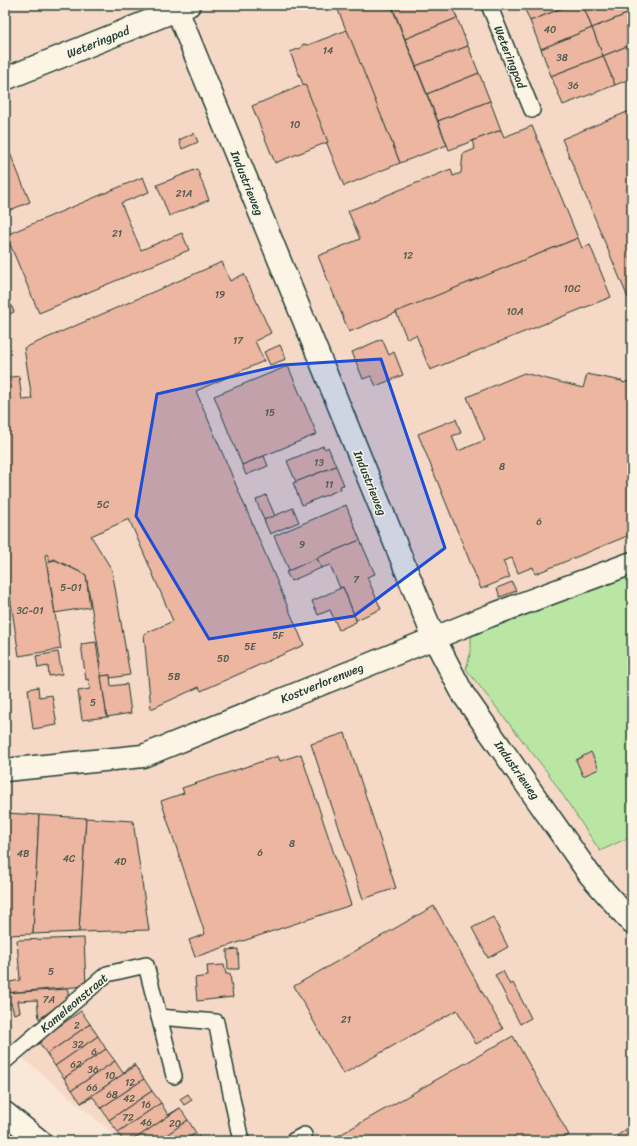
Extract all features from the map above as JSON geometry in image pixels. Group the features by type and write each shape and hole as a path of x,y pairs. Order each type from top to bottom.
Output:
{"street":[{"name":"Weteringpad","path":"5,79 181,7"},
{"name":"Industrieweg","path":"181,7 434,638 463,694 590,875 632,923"},
{"name":"Kostverlorenweg","path":"6,770 143,756 434,638 632,563"},
{"path":"5,1113 40,1141"}],"lane":[{"name":"Weteringpad","path":"489,5 532,110"},
{"name":"Kameleonstraat","path":"5,1061 107,974 146,965 174,1076"},
{"path":"159,1017 216,1022 241,1141"}],"highlighted area":[{"path":"381,359 445,548 354,616 209,639 136,516 157,394 282,365"}],"shaded area":[{"path":"5,5 632,5 632,1141 122,1141 5,1043"}],"green space":[{"path":"632,573 632,836 600,851 548,773 466,669 471,651 471,637 494,626"}],"building":[{"path":"336,5 391,5 447,145 400,163"},
{"path":"401,5 452,5 457,18 405,39 393,8"},
{"path":"523,5 570,5 530,21"},
{"path":"570,5 583,5 592,28 541,49 530,21"},
{"path":"583,5 632,5 632,12 592,28"},
{"path":"632,12 632,44 603,56 592,28"},
{"path":"457,18 468,46 416,66 405,39"},
{"path":"592,28 603,56 551,76 541,49"},
{"path":"347,30 400,163 344,186 290,52 301,48 303,44 308,45"},
{"path":"632,44 632,78 615,85 603,56"},
{"path":"468,46 479,73 427,94 416,66"},
{"path":"603,56 615,85 563,105 551,76"},
{"path":"479,73 490,101 438,121 427,94"},
{"path":"305,84 328,142 275,163 252,106"},
{"path":"490,101 501,130 449,150 438,121"},
{"path":"632,110 632,296 628,298 562,139"},
{"path":"532,126 578,238 349,332 318,256 360,239 348,211 451,169 453,176 461,173 463,154 475,149 472,141 501,130 504,137"},
{"path":"194,133 198,142 182,149 179,140"},
{"path":"5,141 30,202 5,212"},
{"path":"197,169 209,200 169,216 157,185"},
{"path":"143,177 149,192 121,203 141,250 182,233 189,250 39,313 6,235"},
{"path":"578,238 582,248 590,245 611,297 430,370 416,335 407,339 396,312"},
{"path":"222,262 230,281 244,274 271,333 255,341 264,361 196,391 304,645 201,691 199,687 151,709 144,634 173,621 129,519 91,536 112,570 130,675 110,678 110,675 101,676 99,665 101,664 86,575 54,559 50,561 47,554 45,555 61,649 19,656 5,563 5,378 19,376 22,400 32,399 24,348"},
{"path":"5,291 14,312 5,316"},
{"path":"382,339 389,355 394,352 403,375 376,386 371,376 363,379 352,352"},
{"path":"280,345 286,359 270,365 264,352"},
{"path":"288,366 317,434 242,465 214,396"},
{"path":"524,373 583,388 587,374 622,381 623,383 632,380 632,534 535,574 533,567 518,573 512,558 503,561 510,577 481,589 418,434 456,419 461,433 452,436 458,451 485,440 467,397"},
{"path":"323,446 325,449 328,447 336,466 296,482 287,461"},
{"path":"264,456 268,466 246,475 242,465"},
{"path":"336,466 344,485 340,486 341,489 302,505 293,483"},
{"path":"266,495 275,516 264,520 256,500"},
{"path":"346,505 360,540 286,572 289,570 274,536"},
{"path":"293,508 299,522 270,534 264,520"},
{"path":"360,540 375,574 367,577 381,609 356,620 343,587 340,588 330,565 321,568 317,558"},
{"path":"317,558 321,568 291,581 286,572"},
{"path":"55,560 86,575 90,607 55,613 47,562"},
{"path":"512,582 516,591 500,597 497,588"},
{"path":"343,587 356,622 339,630 330,610 318,615 312,601"},
{"path":"96,642 107,717 82,720 78,691 90,689 88,679 86,680 81,644"},
{"path":"58,652 62,674 49,676 48,666 38,668 36,656"},
{"path":"110,675 111,686 127,684 131,713 107,717 101,676"},
{"path":"38,687 39,697 52,695 57,725 33,729 28,689"},
{"path":"345,733 396,888 363,899 311,744"},
{"path":"591,752 599,769 583,776 576,760"},
{"path":"301,754 351,905 195,957 189,940 205,934 161,801 184,793 182,788 278,756 280,761"},
{"path":"5,813 39,815 33,934 5,935"},
{"path":"39,815 86,818 79,932 33,934"},
{"path":"86,818 133,821 149,930 79,932"},
{"path":"434,906 503,1029 476,1044 457,1010 343,1074 294,986"},
{"path":"493,917 508,947 488,958 472,928"},
{"path":"84,938 86,986 5,993 5,983 20,980 17,940"},
{"path":"238,949 239,969 228,969 227,950"},
{"path":"224,965 226,974 230,974 233,997 197,1001 195,978 208,976 207,966"},
{"path":"503,971 510,985 513,983 531,1018 520,1024 495,975"},
{"path":"68,989 68,999 39,1019 37,1000 18,1001 20,1012 14,1014 11,1003 5,1004 5,993"},
{"path":"81,1011 90,1024 47,1054 38,1041"},
{"path":"90,1024 98,1036 55,1066 47,1054"},
{"path":"98,1036 106,1049 64,1078 55,1066"},
{"path":"513,1036 569,1135 558,1141 329,1141"},
{"path":"106,1049 115,1061 72,1090 64,1078"},
{"path":"115,1061 123,1073 134,1064 135,1066 81,1103 72,1090"},
{"path":"135,1066 144,1079 101,1108 93,1097 81,1103"},
{"path":"144,1079 152,1091 109,1120 101,1108"},
{"path":"152,1091 161,1103 118,1132 109,1120"},
{"path":"188,1094 192,1100 184,1105 180,1099"},
{"path":"161,1103 168,1115 180,1108 132,1141 123,1141 118,1132"},
{"path":"180,1108 188,1120 158,1141 139,1141 137,1138 132,1141"},
{"path":"188,1120 196,1133 184,1141 158,1141"},
{"path":"632,1125 632,1141 610,1141"},
{"path":"196,1133 202,1141 184,1141"}]}
